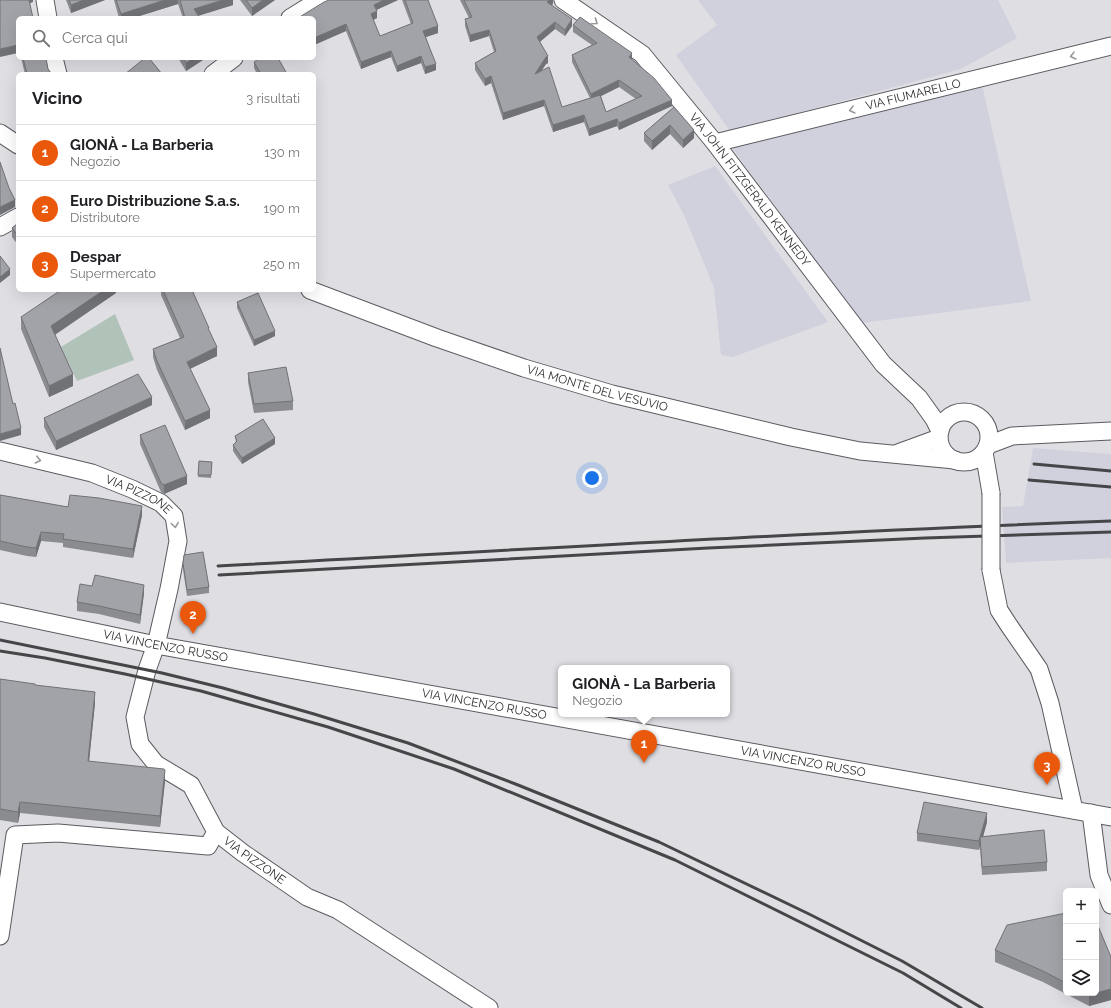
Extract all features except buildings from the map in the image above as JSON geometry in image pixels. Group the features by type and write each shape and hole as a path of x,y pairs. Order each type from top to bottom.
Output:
{"street":[{"path":"45,0 48,16"},
{"path":"293,16 319,0"},
{"name":"VIA JOHN FITZGERALD KENNEDY","path":"563,0 642,54 715,143 883,364 919,398 934,419 940,434"},
{"name":"VIA FIUMARELLO","path":"715,143 1111,46"},
{"path":"54,60 58,72"},
{"path":"216,72 231,60"},
{"path":"0,133 16,144"},
{"path":"0,228 16,218"},
{"name":"VIA MONTE DEL VESUVIO","path":"315,292 444,341 524,368 612,394 790,437 860,451 970,461 978,458 986,449 1012,436 1111,431"},
{"name":"VIA JOHN FITZGERALD KENNEDY","path":"919,398 963,412"},
{"name":"VIA MONTE DEL VESUVIO","path":"894,454 940,434 943,424 948,418 963,412 978,416 984,422 1012,436"},
{"path":"984,422 988,429 989,437 986,449 990,487 991,570 999,610 1039,669 1050,702 1074,810"},
{"path":"940,434 940,445 944,452 949,457 959,461 990,487"},
{"name":"VIA PIZZONE","path":"0,451 92,473 132,489 161,503 174,516 178,541 156,645 147,670 135,717 140,744 156,764 191,785 216,832 243,853 307,898 338,910 489,1008"},
{"name":"VIA VINCENZO RUSSO","path":"0,612 156,645 1111,817"},
{"path":"1091,813 1099,875 1111,905"},
{"path":"0,936 15,835 58,833 208,846 216,832"}],"shaded area":[{"path":"698,0 998,0 1017,38 961,69 730,131 676,55 717,25"},
{"path":"982,85 1031,301 862,323 730,145"},
{"path":"715,166 828,322 733,357 721,355 714,288 685,217 668,185"},
{"path":"1033,448 1111,454 1111,558 1006,563 1002,507 1023,506"}],"green space":[{"path":"115,314 134,360 77,381 61,347"}],"railway":[{"path":"1034,464 1111,471"},
{"path":"1029,480 1111,487"},
{"path":"218,566 776,536 1111,521"},
{"path":"219,575 708,548 925,538 1111,532"},
{"path":"0,640 162,673 223,688 408,743 518,785 659,842 809,914 902,961 982,1008"},
{"path":"0,651 45,658 201,691 328,727 454,769 675,860 903,973 961,1008"}],"place":[{"name":"Euro Distribuzione S.a.s.","path":"193,634"},
{"name":"GIONÀ - La Barberia","path":"644,763"},
{"name":"Despar","path":"1047,785"}]}
